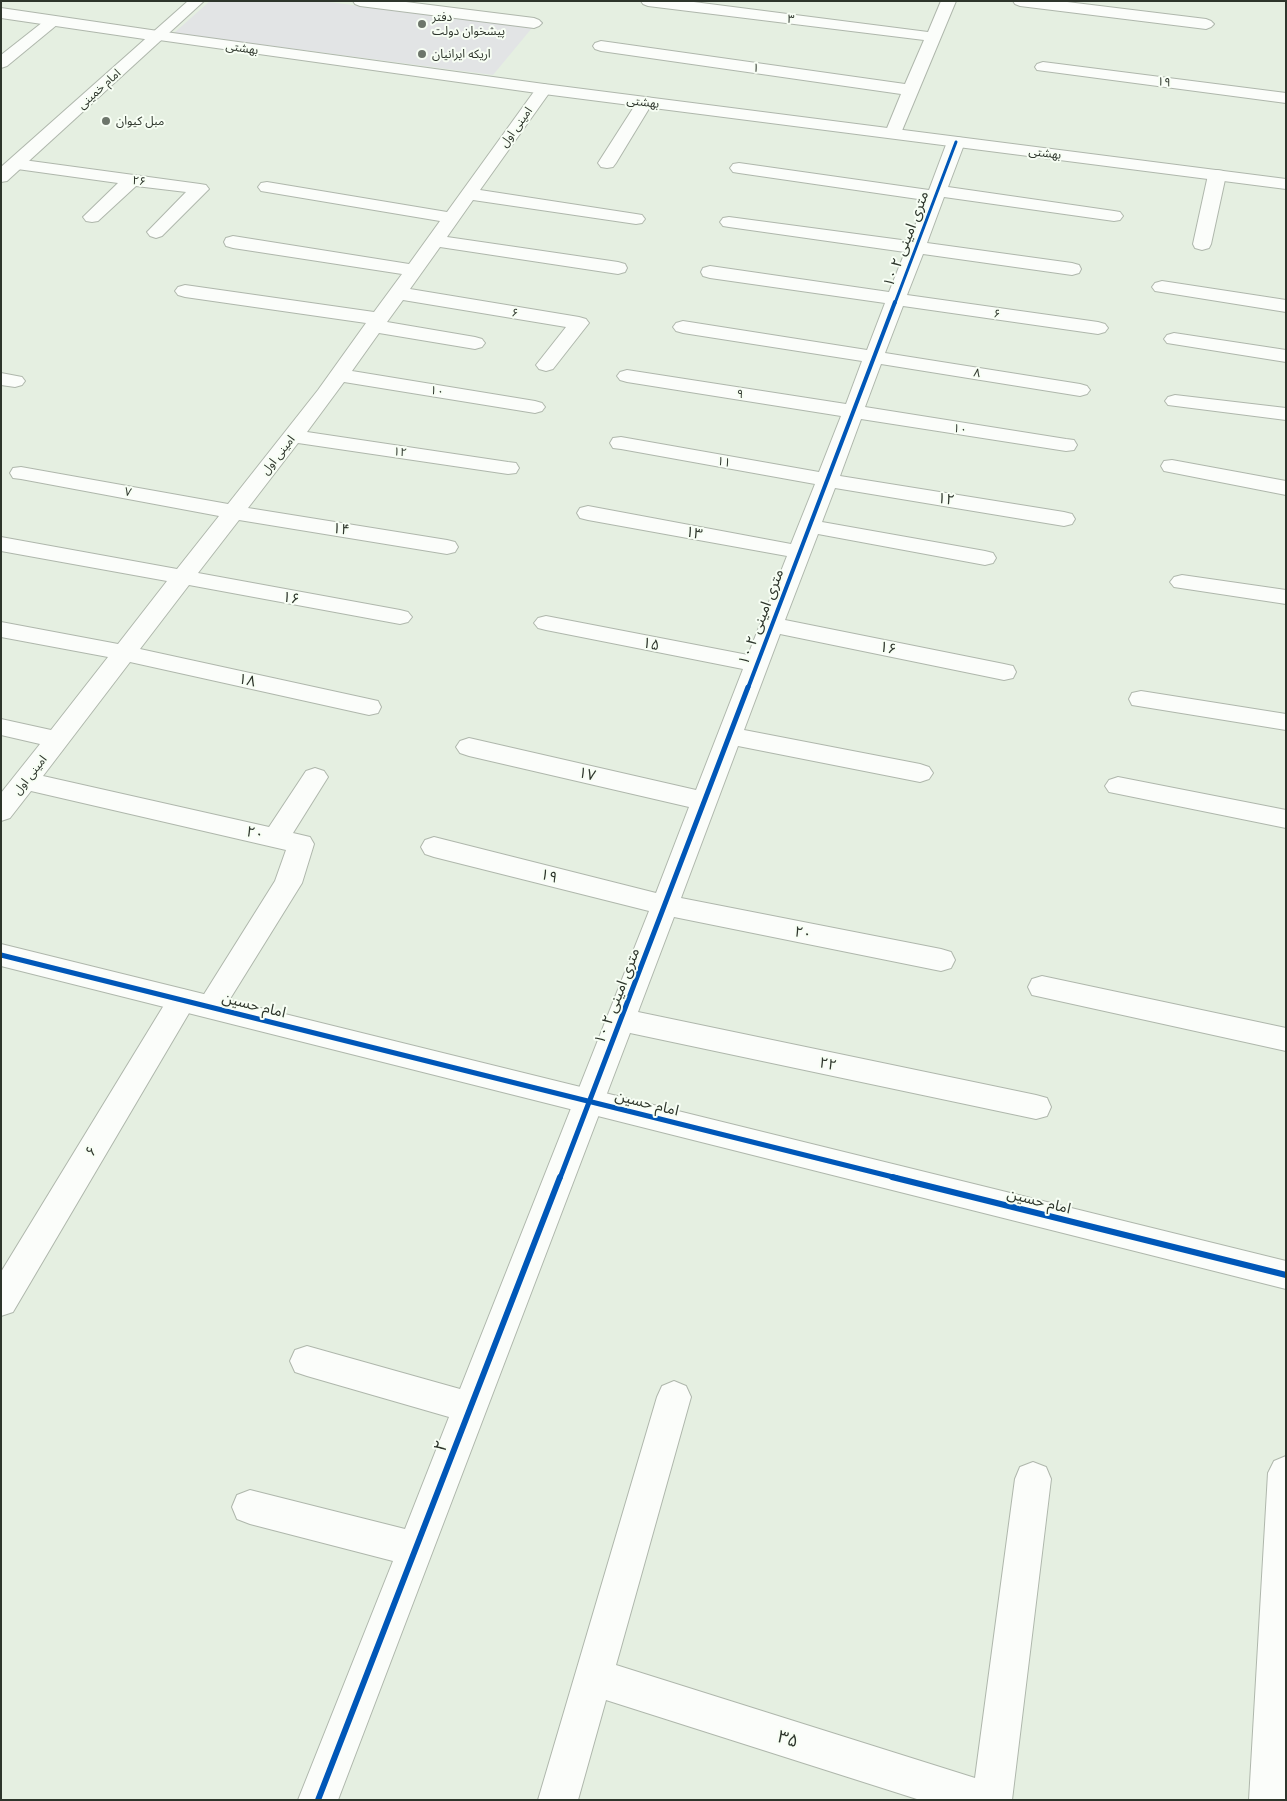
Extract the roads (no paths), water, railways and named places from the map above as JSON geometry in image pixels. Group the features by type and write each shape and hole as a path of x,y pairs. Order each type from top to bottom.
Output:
{"street":[{"name":"امام خمینی","path":"1,177 197,1"},
{"path":"360,1 534,23"},
{"name":"۳","path":"648,1 934,37"},
{"path":"893,133 949,1"},
{"path":"1020,1 1206,24"},
{"name":"بهشتی","path":"1,13 544,89 1286,184"},
{"path":"1,62 53,21"},
{"name":"۱","path":"601,46 911,90"},
{"name":"۱۹","path":"1042,67 1286,98"},
{"name":"امینی اول","path":"1,812 339,375 544,89"},
{"path":"607,163 645,102"},
{"name":"۱۰ متری امینی ۲","path":"590,1102 956,142"},
{"name":"۲۶","path":"16,164 200,189 156,232"},
{"path":"739,168 1114,216"},
{"path":"1202,244 1217,175"},
{"path":"92,218 132,180"},
{"path":"267,187 452,218"},
{"path":"469,194 636,219"},
{"path":"729,222 1072,269"},
{"path":"435,241 618,268"},
{"path":"233,242 414,270"},
{"name":"۶","path":"710,272 1098,328"},
{"path":"1162,287 1286,306"},
{"path":"185,291 377,322 475,343"},
{"name":"۶","path":"398,293 579,324 546,365"},
{"path":"683,327 874,356"},
{"path":"1174,339 1286,356"},
{"name":"۸","path":"874,356 1080,390"},
{"name":"۱۰","path":"339,375 535,407"},
{"name":"۹","path":"627,376 853,412"},
{"path":"1175,402 1286,414"},
{"name":"۱۰","path":"853,412 1066,445"},
{"name":"۱۲","path":"293,436 508,468"},
{"name":"۱۱","path":"621,443 827,480"},
{"path":"1172,466 1286,488"},
{"name":"۷","path":"21,473 234,512"},
{"name":"۱۲","path":"827,480 1064,519"},
{"name":"۱۴","path":"234,512 447,547"},
{"name":"۱۳","path":"588,513 800,552"},
{"path":"809,526 985,558"},
{"path":"1,544 183,578"},
{"name":"۱۶","path":"183,578 400,617"},
{"path":"1182,582 1286,597"},
{"name":"۱۵","path":"546,624 757,664"},
{"name":"۱۶","path":"772,624 1004,672"},
{"path":"1,629 125,653"},
{"name":"۱۸","path":"125,653 369,707"},
{"path":"1141,699 1286,722"},
{"path":"1,727 58,740"},
{"path":"729,736 920,773"},
{"name":"۱۷","path":"469,747 704,800"},
{"path":"276,838 315,777"},
{"name":"۲۰","path":"25,781 301,844 288,883 196,1003"},
{"path":"1118,786 1286,819"},
{"name":"۱۹","path":"434,847 665,905"},
{"name":"۲۰","path":"665,905 942,960"},
{"name":"امام حسین","path":"1,955 1286,1275"},
{"path":"1042,987 1286,1040"},
{"name":"۶","path":"1,1302 196,1003"},
{"name":"۲۲","path":"621,1020 1036,1107"},
{"name":"۲","path":"318,1800 590,1102"},
{"path":"308,1361 470,1408"},
{"path":"558,1800 674,1397"},
{"path":"1268,1800 1286,1473"},
{"path":"992,1800 1033,1479"},
{"path":"250,1507 416,1549"},
{"name":"۳۵","path":"593,1677 983,1800"}],"place":[{"name":"دفتر پیشخوان دولت","path":"422,24"},
{"name":"اریکه ایرانیان","path":"422,54"},
{"name":"مبل کیوان","path":"106,121"}]}
